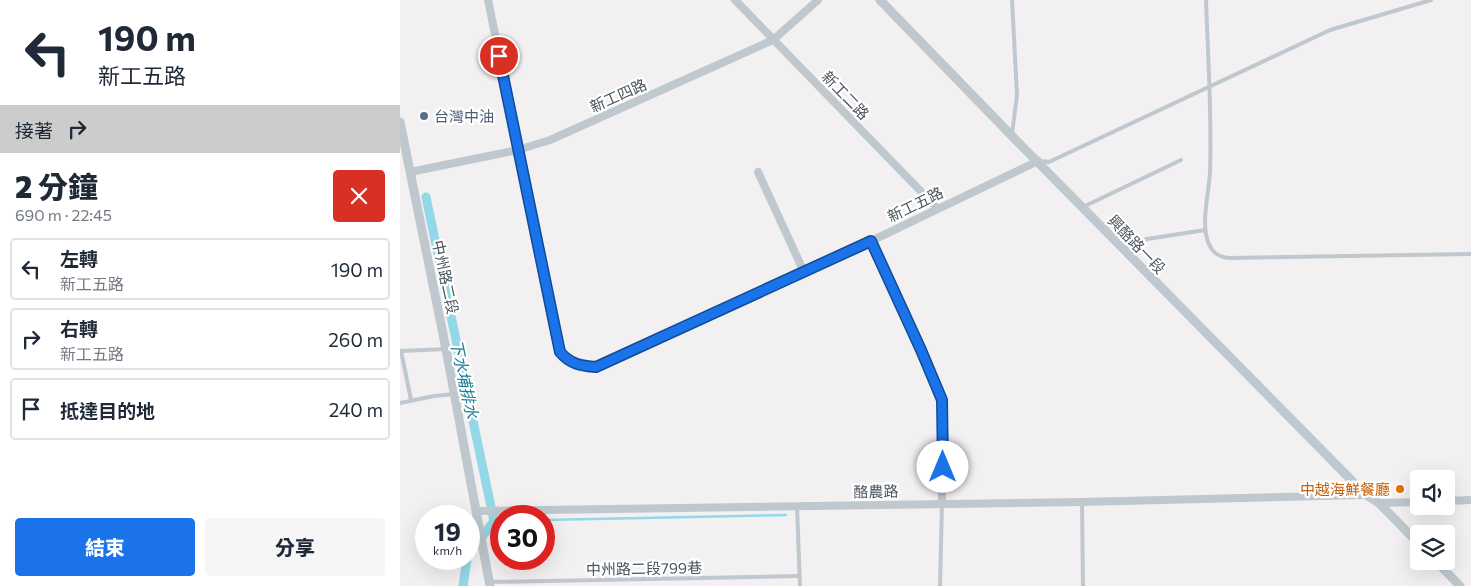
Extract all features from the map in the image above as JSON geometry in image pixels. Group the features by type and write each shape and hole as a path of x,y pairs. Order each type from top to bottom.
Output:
{"street":[{"name":"新工五路","path":"488,0 560,352 572,363 596,367 1038,162"},
{"name":"新工二路","path":"735,0 938,208"},
{"name":"新工四路","path":"410,172 518,150 550,140 774,40 818,0"},
{"name":"興酪路一段","path":"880,0 1366,494 1378,502 1410,535"},
{"name":"中州路二段","path":"400,122 402,146 410,172 476,505"},
{"path":"758,172 804,272"},
{"path":"871,241 942,400 942,504"},
{"name":"酪農路","path":"480,511 1082,502 1366,494"},
{"path":"1455,501 1471,500"},
{"path":"1378,502 1410,502"},
{"name":"中州路二段","path":"480,529 489,584"},
{"path":"1445,570 1460,586"}],"lane":[{"path":"1012,0 1016,95 1012,136"},
{"path":"1206,0 1210,172 1205,230 1209,245 1215,254 1229,258 1471,254"},
{"path":"1038,162 1049,162 1330,30 1432,0"},
{"path":"1083,207 1181,160"},
{"path":"1121,246 1147,239 1205,230"},
{"path":"411,400 401,351 446,349"},
{"path":"400,403 455,394"},
{"path":"1082,502 1083,586"},
{"path":"940,586 942,504"},
{"path":"797,506 800,586"},
{"name":"中州路二段799巷","path":"489,584 799,576"}],"waterway":[{"name":"下水埔排水","path":"426,197 494,521 480,539"},
{"path":"555,520 786,515"},
{"name":"下水埔排水","path":"463,586 465,570"}],"place":[{"name":"台灣中油","path":"424,116"},
{"name":"中越海鮮餐廳","path":"1400,489"}],"route":[{"path":"499,56 560,352 565,358 572,363 596,367 871,241 942,400 943,467"}]}
